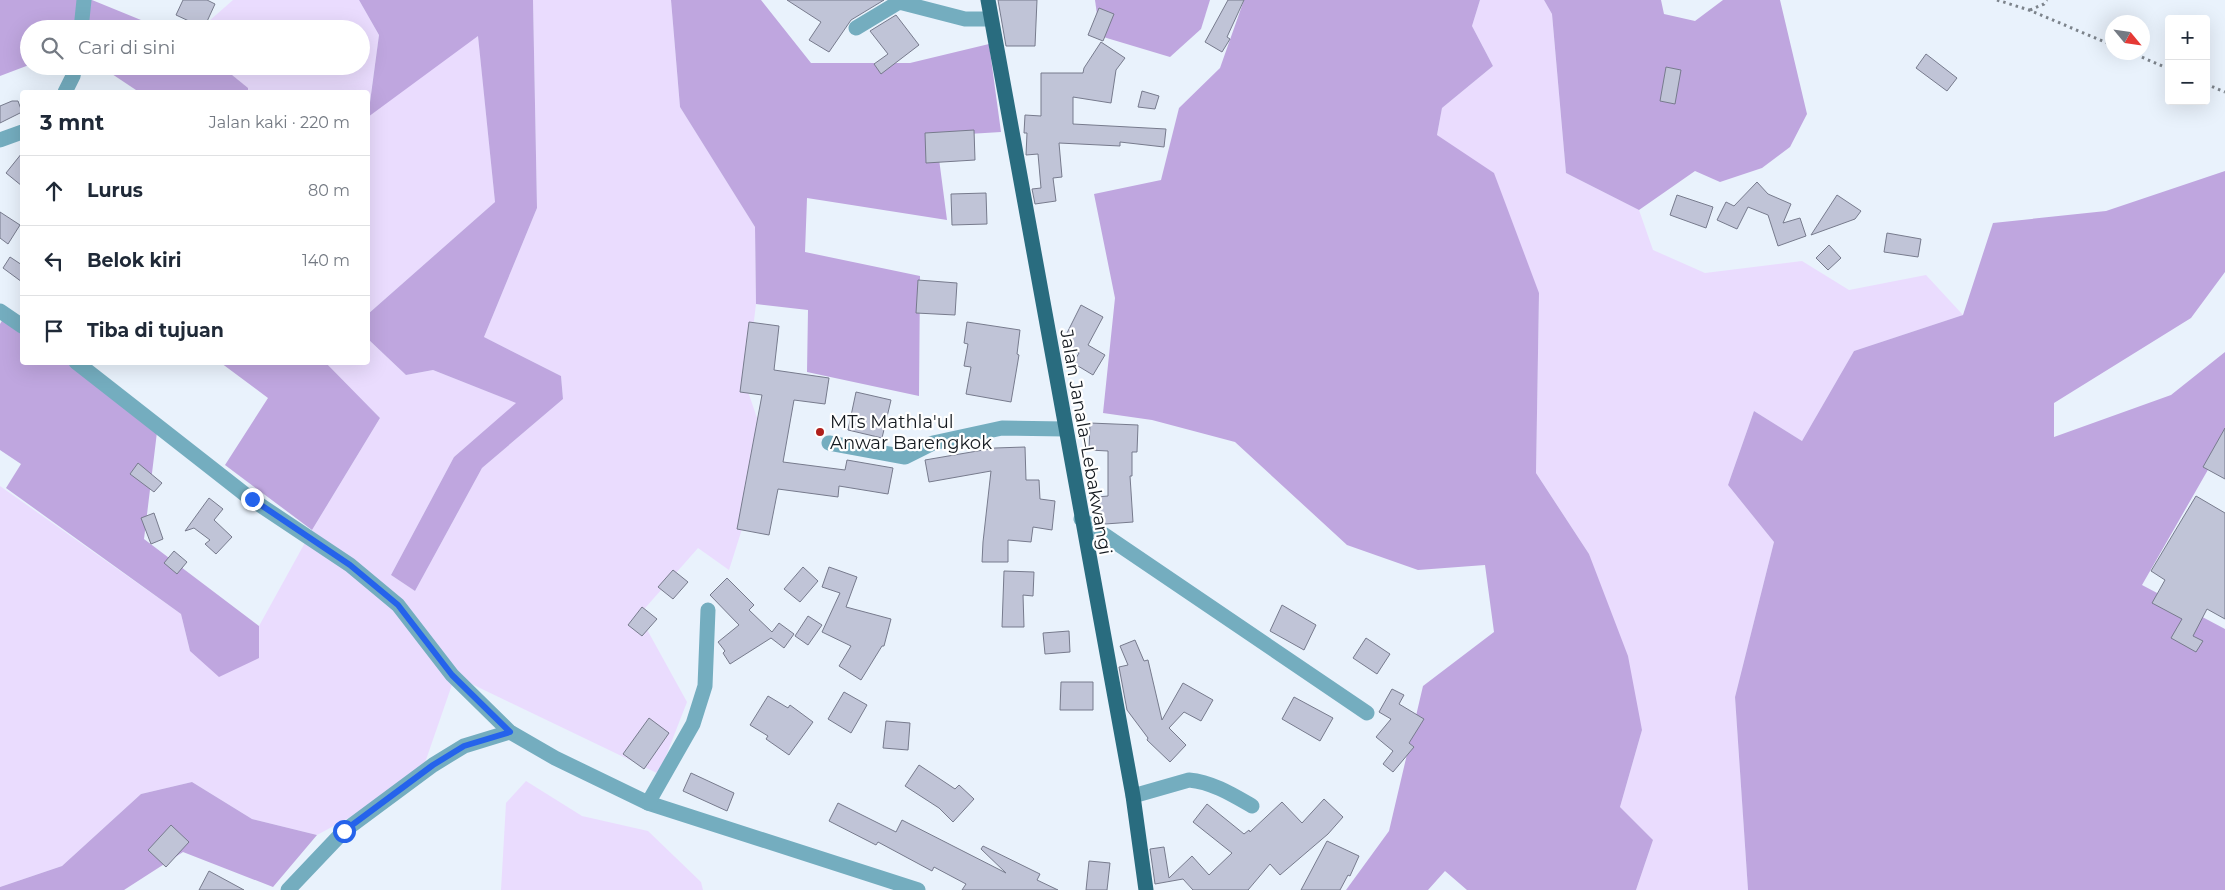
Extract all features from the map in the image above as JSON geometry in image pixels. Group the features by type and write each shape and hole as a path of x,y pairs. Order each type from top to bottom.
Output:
{"main road":[{"name":"Jalan Janala–Lebakwangi","path":"988,0 1081,519 1133,796 1146,890"}],"street":[{"path":"82,20 84,0"},
{"path":"856,28 899,2 965,19 990,18"},
{"path":"66,90 73,75"},
{"path":"0,140 20,133"},
{"path":"0,310 20,325"},
{"path":"80,365 252,499 350,565 398,605 452,675 510,732 555,758 648,803 918,890"},
{"path":"829,443 904,457 933,443 1002,428 1065,429"},
{"path":"1081,519 1367,713"},
{"path":"648,803 692,724 705,686 708,610"},
{"path":"288,890 344,831 433,765 464,746 510,732"},
{"path":"1133,796 1189,780 1197,780 1224,791 1252,806"}],"path":[{"path":"1997,0 2029,10 2105,42"},
{"path":"2029,10 2044,4 2047,0"},
{"path":"2148,60 2165,67"},
{"path":"2210,86 2225,92"}],"shaded area":[{"path":"0,0 92,0 141,20 20,20 20,68 0,76"},
{"path":"233,0 359,0 379,35 370,101 370,90 248,90 232,75 370,75 370,20 210,20"},
{"path":"359,0 533,0 537,208 484,337 561,376 563,399 482,468 415,591 391,575 454,457 516,403 433,370 406,375 370,341 370,312 495,202 478,36 370,116 379,35"},
{"path":"533,0 671,0 680,107 755,227 756,304 746,386 764,438 742,529 729,570 698,548 639,615 687,702 659,774 455,676 419,780 317,835 252,819 192,782 141,794 62,866 0,887 0,486 181,614 190,651 259,658 259,626 312,530 380,418 328,365 370,365 370,341 406,375 433,370 517,403 454,457 391,575 415,591 482,468 563,399 561,376 484,337 537,208"},
{"path":"671,0 761,0 811,63 910,63 989,44 1001,132 936,136 947,220 807,198 805,252 920,276 919,396 807,372 808,310 756,304 755,227 680,107"},
{"path":"1095,0 1210,0 1201,29 1170,57 1100,36"},
{"path":"1244,0 1480,0 1472,26 1493,66 1442,108 1437,135 1494,173 1539,293 1536,473 1589,554 1628,656 1642,730 1620,807 1653,840 1636,890 1467,890 1445,871 1428,890 1346,890 1389,831 1423,686 1494,632 1485,565 1418,570 1347,545 1235,442 1152,420 1103,413 1115,298 1094,194 1161,180 1179,108 1220,68"},
{"path":"1480,0 1544,0 1552,14 1566,173 1639,210 1653,250 1705,273 1802,261 1849,290 1926,275 1963,315 1854,351 1802,441 1754,411 1728,485 1774,542 1735,697 1748,890 1636,890 1653,840 1620,807 1642,730 1589,554 1536,473 1539,293 1437,135 1442,108 1493,66 1472,26"},
{"path":"1544,0 1661,0 1664,14 1695,21 1723,0 1780,0 1807,114 1790,147 1762,168 1720,182 1695,171 1639,210 1566,173 1552,14"},
{"path":"478,35 495,202 370,312 370,115"},
{"path":"114,75 232,75 248,88 248,90 136,90"},
{"path":"2225,171 2225,272 2191,318 2054,403 2054,437 2171,395 2225,352 2225,440 2142,585 2225,629 2225,890 1748,890 1735,697 1774,542 1728,485 1754,411 1802,441 1854,351 1963,315 1993,223 2106,211"},
{"path":"6,314 20,324 20,365 73,365 157,432 144,539 259,626 259,658 219,677 190,651 181,614 6,488 21,464 0,450 0,324"},
{"path":"224,365 328,365 380,418 312,530 225,465 268,398"},
{"path":"526,781 582,816 648,831 701,882 703,890 501,890 506,803"},
{"path":"192,782 252,819 317,835 273,887 183,852 124,890 0,890 0,887 62,866 141,794"}],"building":[{"path":"183,0 207,0 215,4 208,20 187,20 176,15"},
{"path":"787,0 884,0 851,20 829,52 809,40 821,22"},
{"path":"998,0 1037,0 1035,46 1006,46"},
{"path":"1228,0 1244,0 1227,37 1230,39 1222,52 1205,42"},
{"path":"1099,8 1114,14 1103,41 1088,35"},
{"path":"896,15 919,45 881,74 874,64 888,54 870,31"},
{"path":"1101,42 1125,58 1116,70 1111,103 1073,97 1073,124 1166,129 1164,147 1120,142 1120,146 1059,143 1062,177 1053,178 1056,201 1035,204 1032,189 1041,188 1038,154 1026,155 1027,133 1024,133 1025,115 1041,116 1041,73 1083,73 1084,68"},
{"path":"1926,54 1957,78 1947,91 1916,68"},
{"path":"1666,67 1681,70 1675,104 1660,101"},
{"path":"1142,91 1159,96 1155,109 1138,107"},
{"path":"12,101 18,101 20,113 0,123 0,106"},
{"path":"974,130 975,160 926,163 925,133"},
{"path":"20,156 20,184 6,173"},
{"path":"1757,182 1768,194 1791,204 1783,223 1800,218 1806,236 1778,246 1768,215 1748,207 1737,229 1717,220 1726,202 1734,206"},
{"path":"986,193 987,224 952,225 951,194"},
{"path":"1677,195 1713,207 1706,228 1670,215"},
{"path":"1837,195 1861,211 1855,219 1811,235"},
{"path":"0,212 20,225 8,244 0,238"},
{"path":"1887,233 1921,239 1918,257 1884,252"},
{"path":"1829,245 1841,258 1828,270 1816,258"},
{"path":"10,257 20,264 20,281 3,268"},
{"path":"918,280 957,283 955,315 916,313"},
{"path":"1081,305 1103,317 1088,345 1105,355 1093,375 1073,363 1079,353 1062,343"},
{"path":"749,322 779,326 774,370 829,378 825,404 794,400 783,462 845,470 847,460 893,468 888,494 839,486 838,497 778,489 769,535 737,529 762,395 740,392"},
{"path":"967,322 1020,330 1017,354 1019,355 1011,402 966,394 971,367 964,366 968,344 964,343"},
{"path":"856,392 891,400 882,438 848,430"},
{"path":"1090,423 1138,425 1137,452 1132,452 1132,476 1130,476 1133,522 1105,524 1098,519 1097,497 1108,496 1108,451 1089,450"},
{"path":"2225,428 2225,479 2203,467"},
{"path":"1025,447 1026,480 1039,480 1040,499 1055,501 1052,530 1033,527 1031,542 1008,540 1008,562 982,562 991,471 929,482 925,460 995,448"},
{"path":"138,463 162,483 154,492 130,474"},
{"path":"2196,496 2225,513 2225,619 2207,609 2193,636 2203,641 2196,652 2171,638 2182,619 2152,603 2165,580 2151,571"},
{"path":"209,498 223,509 214,520 232,537 216,554 205,544 210,540 194,528 185,531"},
{"path":"154,513 163,539 151,544 141,518"},
{"path":"174,551 187,562 177,574 164,563"},
{"path":"803,567 818,581 800,602 784,589"},
{"path":"829,567 857,577 846,607 891,619 884,646 882,646 861,680 839,666 851,646 822,632 840,593 822,587"},
{"path":"673,570 688,582 673,599 658,587"},
{"path":"1004,571 1034,572 1033,596 1023,595 1024,627 1002,627"},
{"path":"727,578 754,605 749,610 772,632 779,623 794,634 784,648 771,638 730,664 723,653 725,651 718,642 739,625 710,595"},
{"path":"1282,605 1316,625 1304,650 1270,631"},
{"path":"642,607 657,619 642,636 628,625"},
{"path":"808,616 822,625 808,645 795,636"},
{"path":"1069,631 1070,652 1045,654 1043,633"},
{"path":"1366,638 1390,654 1377,674 1353,658"},
{"path":"1135,640 1144,661 1148,660 1162,720 1183,683 1213,700 1201,721 1184,712 1169,728 1186,745 1170,762 1147,740 1148,738 1127,710 1119,667 1128,665 1120,646"},
{"path":"1061,682 1093,682 1093,710 1060,710"},
{"path":"1392,689 1404,695 1399,704 1424,719 1409,743 1414,747 1393,772 1383,764 1393,751 1376,737 1391,719 1379,712"},
{"path":"844,692 867,705 851,733 828,719"},
{"path":"768,696 788,708 790,705 813,722 789,755 766,739 768,736 750,725"},
{"path":"1294,697 1333,718 1320,741 1282,719"},
{"path":"649,718 669,733 644,769 623,754"},
{"path":"886,721 910,723 908,750 883,748"},
{"path":"919,765 955,789 959,785 974,799 953,822 939,808 905,786"},
{"path":"691,773 734,793 727,811 683,791"},
{"path":"1324,799 1343,817 1328,834 1280,875 1270,864 1248,890 1193,890 1183,879 1155,884 1150,849 1164,847 1169,878 1192,856 1209,875 1232,853 1193,822 1207,804 1244,834 1249,830 1250,832 1282,802 1302,823"},
{"path":"838,803 896,832 902,820 1006,873 981,849 983,846 1040,874 1037,880 1058,890 962,890 966,884 934,867 932,871 878,842 876,845 829,821"},
{"path":"171,825 189,842 166,867 148,850"},
{"path":"1327,841 1359,856 1350,876 1348,875 1340,890 1301,890"},
{"path":"1089,861 1110,863 1107,890 1086,890"},
{"path":"209,871 244,890 199,890"}],"place":[{"name":"MTs Mathla'ul Anwar Barengkok","path":"820,432"}],"route":[{"path":"252,499 350,565 398,605 452,675 510,732 464,746 433,765 344,831"}]}
